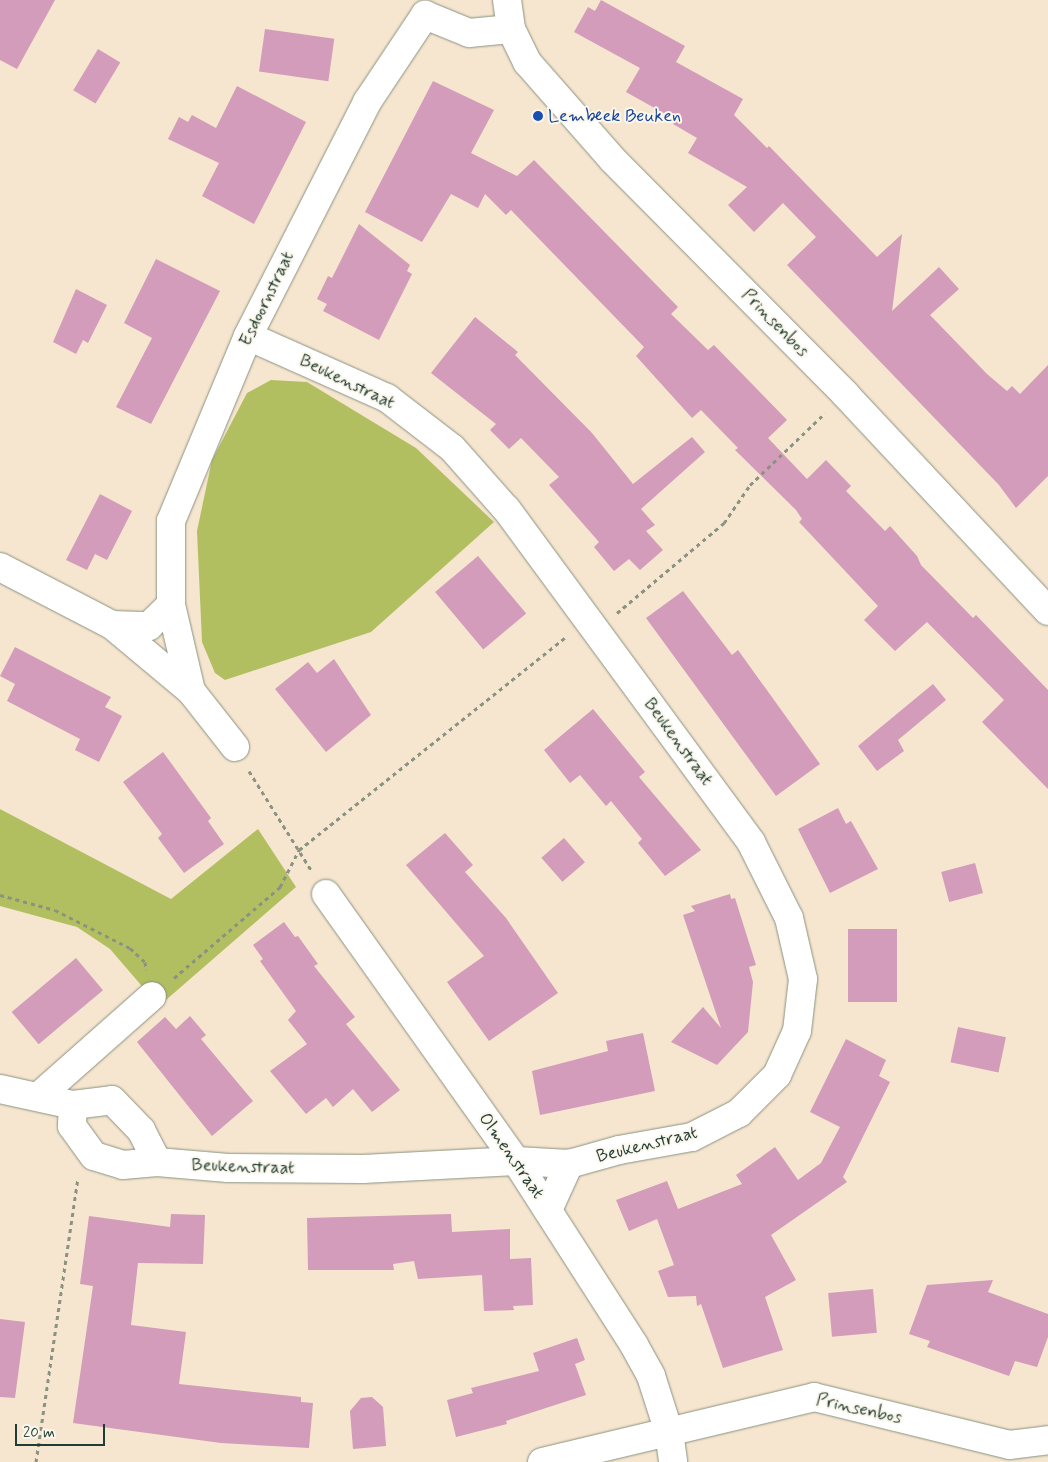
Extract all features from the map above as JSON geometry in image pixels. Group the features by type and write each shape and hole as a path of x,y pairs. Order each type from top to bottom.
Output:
{"street":[{"name":"Prinsenbos","path":"507,0 511,29 528,62 613,160 845,394 1048,611"},
{"path":"425,7 469,33 511,29"},
{"name":"Esdoornstraat","path":"191,691 171,605 171,520 248,336 367,102 425,7"},
{"name":"Beukenstraat","path":"73,1105 72,1126 94,1156 123,1166 157,1162 228,1168 363,1169 516,1161 569,1164 619,1150 692,1137 739,1113 777,1075 797,1031 803,979 789,918 751,842 506,509 452,448 387,398 248,336"},
{"name":"Esdoornstraat","path":"0,567 112,626 191,691 234,747"},
{"name":"Esdoornstraat","path":"112,626 149,626 171,605"},
{"name":"Olmenstraat","path":"326,894 516,1161 548,1210 651,1376 670,1432"},
{"path":"38,1097 152,996"},
{"path":"0,1089 73,1105 112,1100 140,1130 157,1162"},
{"path":"548,1210 569,1164"},
{"name":"Prinsenbos","path":"542,1462 814,1397 1009,1445 1048,1440"},
{"path":"670,1432 673,1462"}],"path":[{"path":"0,895 55,910 130,948 145,962 152,996 280,887 299,850 724,523 750,485 845,394"},
{"path":"234,747 326,894"},
{"path":"36,1462 83,1141"}],"green space":[{"path":"271,380 307,382 416,448 494,522 371,632 225,680 215,673 202,642 197,531 212,460 247,393"},
{"path":"0,809 171,899 258,829 296,887 159,1006 110,949 77,927 0,906"}],"building":[{"path":"0,0 55,0 17,69 0,60"},
{"path":"601,0 685,46 676,62 743,99 734,115 767,148 769,146 877,257 902,234 892,311 939,267 959,289 930,315 987,374 1007,391 1012,386 1020,394 1048,365 1048,476 1016,508 999,485 787,265 816,237 783,203 754,232 728,205 747,187 688,153 697,138 673,124 676,120 626,92 640,68 574,32 588,7 595,11"},
{"path":"265,29 334,39 328,81 259,72"},
{"path":"98,49 120,62 96,104 73,90"},
{"path":"433,81 494,110 471,153 517,176 534,160 678,307 671,314 708,350 714,345 787,420 768,438 807,479 826,460 851,486 846,491 885,531 890,526 917,556 921,565 973,618 976,615 1048,690 1048,789 982,722 1004,700 927,622 895,651 864,620 878,606 799,522 802,519 796,510 735,450 738,448 701,410 692,418 636,356 644,347 511,210 506,215 485,194 478,208 451,194 422,242 365,212"},
{"path":"237,86 306,122 254,224 202,196 219,163 168,139 179,117 188,122 192,115 216,128"},
{"path":"359,224 410,265 407,271 412,274 379,340 323,311 327,304 317,299 328,276 332,278"},
{"path":"156,259 220,291 151,424 116,407 152,338 124,323"},
{"path":"76,289 107,305 88,343 83,340 76,354 53,342"},
{"path":"475,317 518,352 515,355 592,433 633,484 692,437 705,452 641,509 655,525 646,531 663,550 640,570 629,559 614,571 594,547 599,542 549,485 559,477 521,438 509,449 490,430 496,424 431,373"},
{"path":"100,494 132,511 107,560 95,554 87,570 66,560"},
{"path":"478,556 526,613 483,649 435,592"},
{"path":"683,591 732,655 738,650 820,764 776,796 646,618"},
{"path":"15,647 111,697 105,707 122,716 99,762 75,750 80,739 7,701 15,684 0,676"},
{"path":"334,659 371,715 326,752 275,689 308,662 317,673"},
{"path":"933,684 946,700 898,740 904,751 877,771 858,746"},
{"path":"593,709 645,772 639,777 701,850 665,876 638,843 642,839 611,801 606,806 580,775 570,783 544,750"},
{"path":"163,752 211,818 208,821 224,844 184,873 158,838 162,834 123,782"},
{"path":"838,808 846,824 851,821 878,869 830,893 798,829"},
{"path":"445,833 473,865 465,872 506,918 558,993 489,1041 447,982 484,956 406,865"},
{"path":"564,838 585,862 562,882 541,858"},
{"path":"975,863 983,893 949,902 941,872"},
{"path":"730,894 731,899 735,898 756,965 749,967 753,982 748,1032 717,1065 671,1042 703,1007 721,1028 683,915 695,911 691,906"},
{"path":"284,922 295,937 298,936 318,964 314,966 355,1017 346,1024 400,1090 372,1112 353,1089 333,1107 326,1098 306,1114 270,1071 307,1044 288,1020 296,1011 260,961 263,959 253,945"},
{"path":"848,929 897,929 897,1002 848,1002"},
{"path":"76,958 103,990 39,1044 12,1012"},
{"path":"190,1016 206,1035 201,1039 253,1101 212,1136 137,1042 165,1017 176,1029"},
{"path":"958,1027 1006,1037 998,1072 951,1062"},
{"path":"643,1033 655,1091 540,1115 532,1071 608,1051 606,1041"},
{"path":"846,1039 886,1060 879,1076 890,1082 843,1177 847,1182 771,1235 796,1280 765,1297 783,1350 723,1368 701,1304 697,1306 696,1296 668,1297 658,1271 674,1265 657,1219 629,1231 616,1200 667,1181 678,1209 742,1184 736,1175 775,1147 798,1180 821,1163 840,1127 810,1112"},
{"path":"171,1214 205,1215 203,1264 138,1263 131,1325 186,1332 179,1384 301,1397 301,1402 313,1403 309,1448 221,1443 73,1423 93,1286 80,1284 89,1216 170,1227"},
{"path":"451,1214 452,1232 510,1229 510,1259 531,1258 533,1305 513,1306 514,1310 484,1311 482,1275 418,1279 414,1261 393,1264 394,1270 308,1270 307,1218"},
{"path":"993,1280 988,1292 1048,1314 1048,1337 1037,1367 1015,1361 1009,1376 927,1347 930,1341 909,1334 927,1285"},
{"path":"873,1289 877,1333 832,1337 828,1293"},
{"path":"0,1319 25,1322 15,1398 0,1397"},
{"path":"577,1338 585,1360 575,1364 586,1395 506,1421 507,1424 456,1437 447,1400 473,1393 471,1388 539,1371 533,1353"},
{"path":"372,1397 383,1407 386,1446 353,1449 350,1411 361,1398"}],"place":[{"name":"Lembeek Beuken","path":"538,116"}]}
